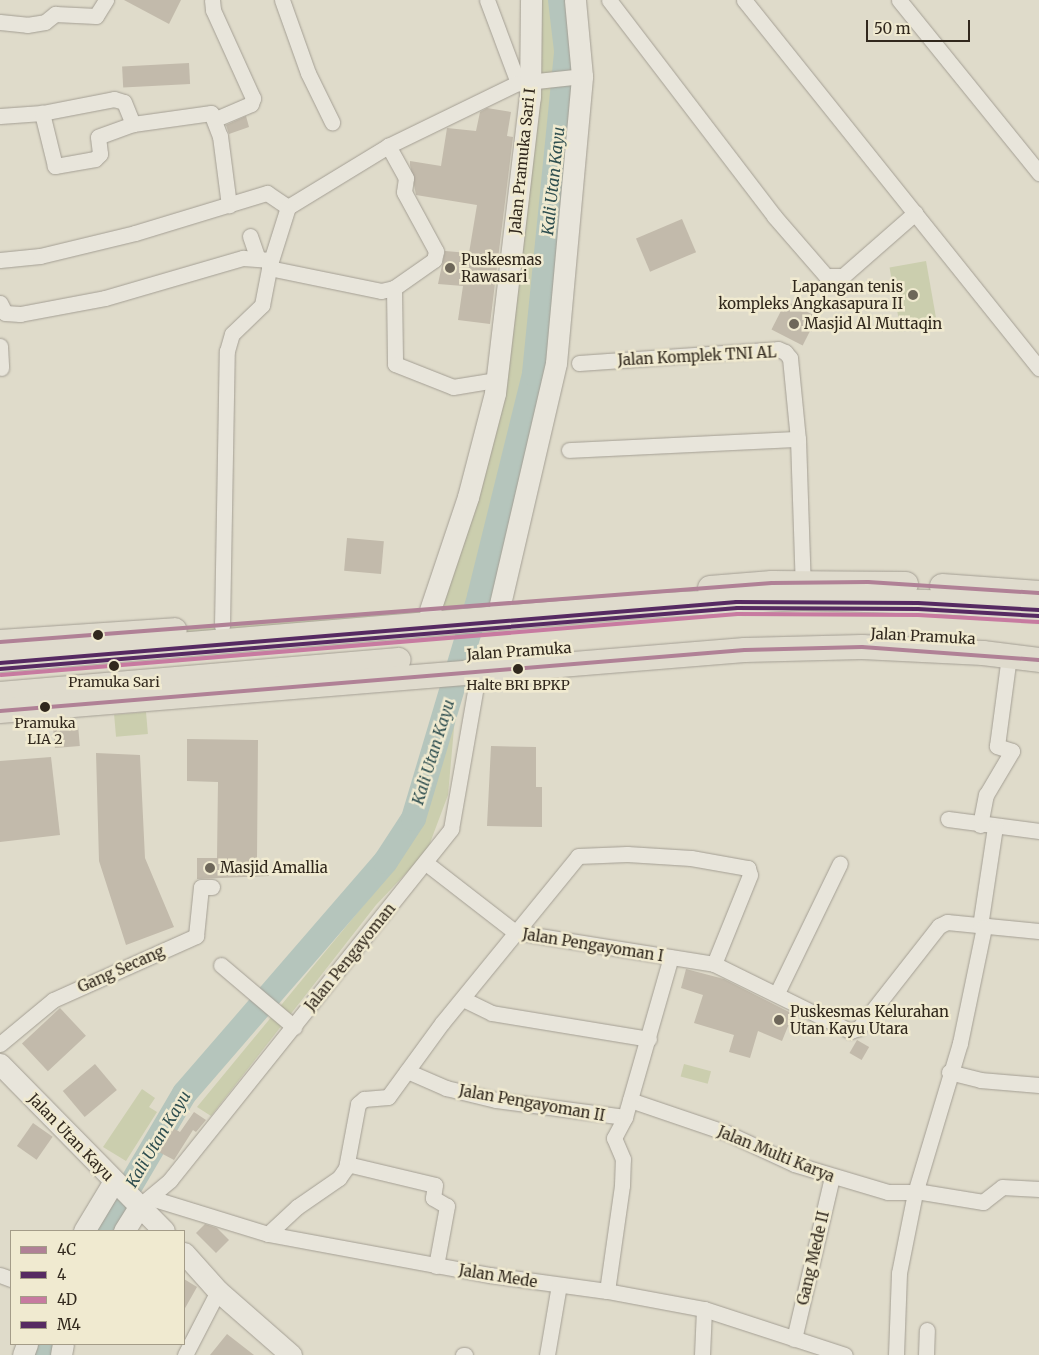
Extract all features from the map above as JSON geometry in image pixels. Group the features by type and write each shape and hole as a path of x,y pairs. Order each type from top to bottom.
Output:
{"main road":[{"path":"0,660 466,614 496,609 803,591 868,582 1039,593"},
{"path":"803,591 1039,610"},
{"path":"0,642 222,626 377,622 430,610 466,614"},
{"path":"862,648 895,633"},
{"name":"Jalan Pramuka","path":"476,664 729,636 895,633 1039,645"},
{"name":"Jalan Pramuka","path":"0,711 73,697 444,664 745,650 862,648 1009,656 1039,660"},
{"name":"Jalan Pramuka","path":"0,694 73,697"}],"street":[{"path":"0,22 27,24 44,22 54,14 96,16 106,0"},
{"path":"212,0 213,10 253,98 251,104 216,119"},
{"path":"282,0 308,74 332,122"},
{"path":"487,0 526,75"},
{"name":"Jalan Pramuka Sari I","path":"430,610 468,497 496,380 526,75 531,0"},
{"path":"496,609 556,363 580,77 575,0"},
{"path":"609,0 774,216 826,276 844,276 915,213"},
{"path":"744,0 1039,368"},
{"path":"899,0 1039,173"},
{"path":"222,626 227,351 232,334 262,305 266,262 288,207 388,146 526,75 580,77"},
{"path":"0,116 42,113 114,99 124,102 132,124"},
{"path":"42,113 55,166 95,159 100,154 98,137 132,124 207,112 216,119 229,206"},
{"path":"0,303 5,318 105,298 243,258 381,291 394,288 426,266 436,254 406,197 406,178 388,146"},
{"path":"0,260 40,256 229,206 267,193 288,207"},
{"path":"250,236 266,262"},
{"path":"394,288 395,364 453,386 496,380"},
{"path":"0,346 1,368"},
{"name":"Jalan Komplek TNI AL","path":"579,363 778,349 790,358 798,439 803,591"},
{"path":"569,450 798,439"},
{"path":"980,825 986,795 1012,751 997,746 1009,656"},
{"name":"Jalan Pengayoman","path":"131,1193 170,1180 426,863 451,829 476,664"},
{"path":"948,819 1039,832"},
{"path":"896,1355 899,1273 915,1193 949,1072 960,1043 982,926 995,827"},
{"path":"268,1234 297,1206 339,1178 347,1164 358,1104 364,1099 388,1097 463,998 574,859 583,855 627,854 741,866 750,875 714,964"},
{"name":"Jalan Pengayoman I","path":"426,863 515,932 714,964 778,993 840,1028 859,1028 939,926 947,922 982,926"},
{"path":"778,993 840,863"},
{"name":"Gang Secang","path":"0,1044 53,1000 196,936 200,887 212,887"},
{"path":"982,926 1039,931"},
{"path":"607,1291 622,1185 623,1159 614,1138 625,1116 649,1039 671,957"},
{"path":"221,965 294,1026"},
{"path":"463,998 492,1013 649,1039"},
{"name":"Jalan Utan Kayu","path":"0,1064 131,1193 163,1230"},
{"name":"Jalan Pengayoman II","path":"408,1071 446,1088 496,1100 625,1116"},
{"path":"949,1072 980,1080 1039,1085"},
{"name":"Jalan Multi Karya","path":"630,1100 726,1133 832,1177 888,1192 915,1193 983,1202 1002,1187 1039,1189"},
{"path":"347,1164 435,1185 433,1198 447,1206 436,1266"},
{"name":"Gang Mede II","path":"794,1339 832,1177"},
{"path":"85,1230 131,1193"},
{"path":"124,1230 131,1193"},
{"name":"Jalan Mede","path":"131,1193 268,1234 436,1266 607,1291 704,1309 846,1355"},
{"path":"185,1254 218,1291 291,1355"},
{"path":"546,1355 558,1285"},
{"path":"185,1355 218,1291"},
{"path":"702,1355 704,1309"},
{"path":"926,1355 927,1330"}],"green space":[{"path":"530,0 575,0 582,79 556,363 499,602 451,608 454,622 370,630 76,637 430,610 488,420"},
{"name":"Lapangan tenis kompleks Angkasapura II","path":"926,261 937,325 901,331 890,267"},
{"path":"456,706 448,795 427,851 376,905 211,1116 197,1107 391,872 416,835 449,711"},
{"path":"146,712 148,734 116,737 114,715"},
{"path":"684,1064 711,1071 708,1084 681,1077"},
{"path":"142,1089 155,1098 149,1107 157,1112 126,1161 103,1147"}],"building":[{"path":"124,0 181,0 169,24"},
{"path":"189,63 190,84 123,87 122,67"},
{"path":"487,108 511,112 507,136 513,137 490,324 458,320 463,286 438,284 445,251 469,253 477,205 416,195 410,165 410,161 441,166 447,128 476,131 480,112"},
{"path":"246,116 249,127 229,134 226,125"},
{"path":"682,219 696,252 650,272 636,239"},
{"name":"Masjid Al Muttaqin","path":"786,301 817,317 803,345 771,330"},
{"path":"347,538 384,541 381,574 344,571"},
{"path":"78,725 80,746 55,748 53,727"},
{"path":"187,739 258,740 257,860 269,861 269,876 197,879 197,858 217,858 218,782 187,781"},
{"path":"491,746 536,747 536,787 542,787 542,827 487,826"},
{"path":"96,753 140,755 145,858 174,927 126,945 99,861"},
{"path":"51,757 60,835 0,842 0,761"},
{"path":"686,969 724,979 793,1014 782,1041 758,1031 750,1058 729,1052 734,1035 694,1023 703,995 681,988"},
{"path":"60,1008 86,1036 48,1071 22,1043"},
{"path":"857,1040 869,1047 862,1060 850,1053"},
{"path":"95,1064 117,1090 85,1117 63,1091"},
{"path":"194,1112 206,1120 196,1132 193,1130 174,1160 157,1151 171,1127 180,1132"},
{"path":"33,1123 53,1137 37,1160 17,1146"},
{"path":"205,1224 217,1228 229,1240 216,1253 196,1233"},
{"path":"185,1280 197,1287 185,1308"},
{"path":"227,1334 254,1355 210,1355"}],"waterway":[{"name":"Kali Utan Kayu","path":"104,1230 184,1093 385,861 413,818 479,596 534,373 566,50 560,0"},
{"name":"Kali Utan Kayu","path":"42,1355 45,1345"}],"transit line":[{"name":"4C","path":"0,642 772,583 868,582 1039,593"},
{"name":"M4","path":"0,663 736,602 918,603 1039,610"},
{"name":"4","path":"0,669 737,608 918,609 1039,616"},
{"name":"4D","path":"1,675 737,614 918,615 1039,622"},
{"name":"4C","path":"0,711 745,650 862,647 1039,660"}],"place":[{"name":"Puskesmas Rawasari","path":"450,268"},
{"name":"Lapangan tenis kompleks Angkasapura II","path":"913,295"},
{"name":"Masjid Al Muttaqin","path":"794,324"},
{"name":"Pramuka Sari","path":"114,666"},
{"name":"Halte BRI BPKP","path":"518,669"},
{"name":"Pramuka LIA 2","path":"45,707"},
{"name":"Masjid Amallia","path":"210,868"},
{"name":"Puskesmas Kelurahan Utan Kayu Utara","path":"779,1020"}]}
